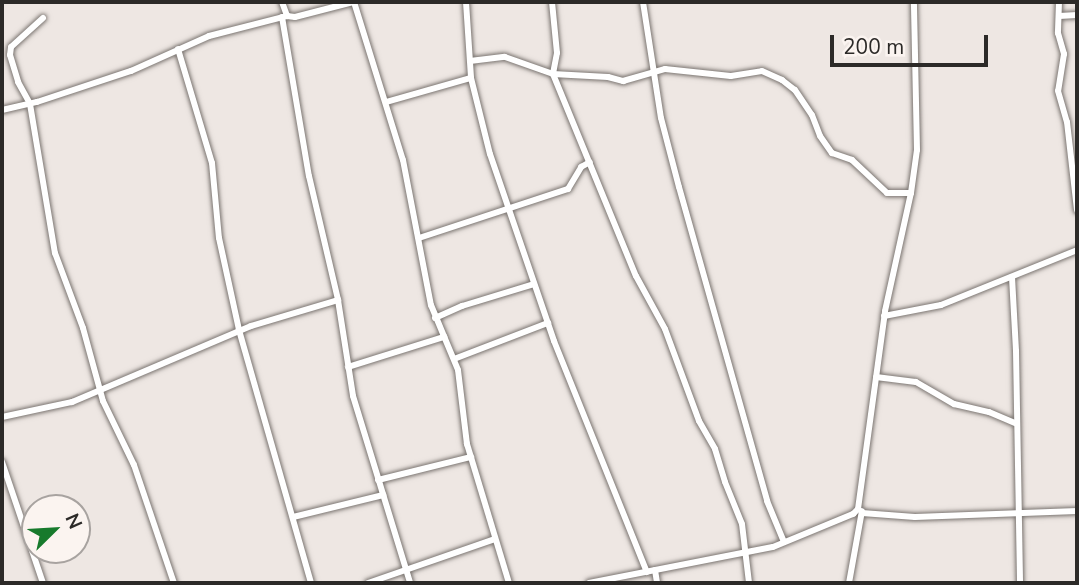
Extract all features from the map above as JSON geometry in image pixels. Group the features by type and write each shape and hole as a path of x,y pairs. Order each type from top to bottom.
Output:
{"street":[{"path":"282,2 309,176 338,300 358,420 410,583"},
{"path":"2,110 30,104 131,71 216,34 353,2 386,102 419,238 424,279 435,318 460,379 471,457 509,583"},
{"path":"467,2 471,78 484,136 548,323 657,583"},
{"path":"552,2 557,53 553,74 636,276 665,329 699,421 715,449 724,482 742,524 749,583"},
{"path":"643,2 661,118 679,187 767,500 784,542"},
{"path":"849,583 862,513 861,502 884,316 911,193 918,134 914,2"},
{"path":"1059,2 1058,33 1064,54 1058,90 1067,122 1077,209"},
{"path":"1059,16 1077,15"},
{"path":"43,18 10,50 18,82 30,104 54,253 83,328 111,423 134,465 174,583"},
{"path":"178,49 212,163 219,238 239,330 311,583"},
{"path":"470,61 505,57 553,74 608,77 623,81 653,71 685,69 731,76 755,71 782,80 794,90 812,115 820,136 832,153 852,160 887,193 911,193"},
{"path":"386,102 471,78"},
{"path":"419,238 568,190 581,167 590,162"},
{"path":"884,316 941,305 1077,250"},
{"path":"1012,277 1020,583"},
{"path":"435,318 462,306 534,284"},
{"path":"2,417 47,409 100,391 239,330 338,300"},
{"path":"454,359 548,323"},
{"path":"348,367 444,337"},
{"path":"876,377 916,382 954,404 989,412 1017,424"},
{"path":"378,480 471,457"},
{"path":"2,462 43,583"},
{"path":"293,517 383,495"},
{"path":"589,583 746,554 853,514 861,502"},
{"path":"862,513 915,517 1077,511"},
{"path":"368,583 495,539"}]}
